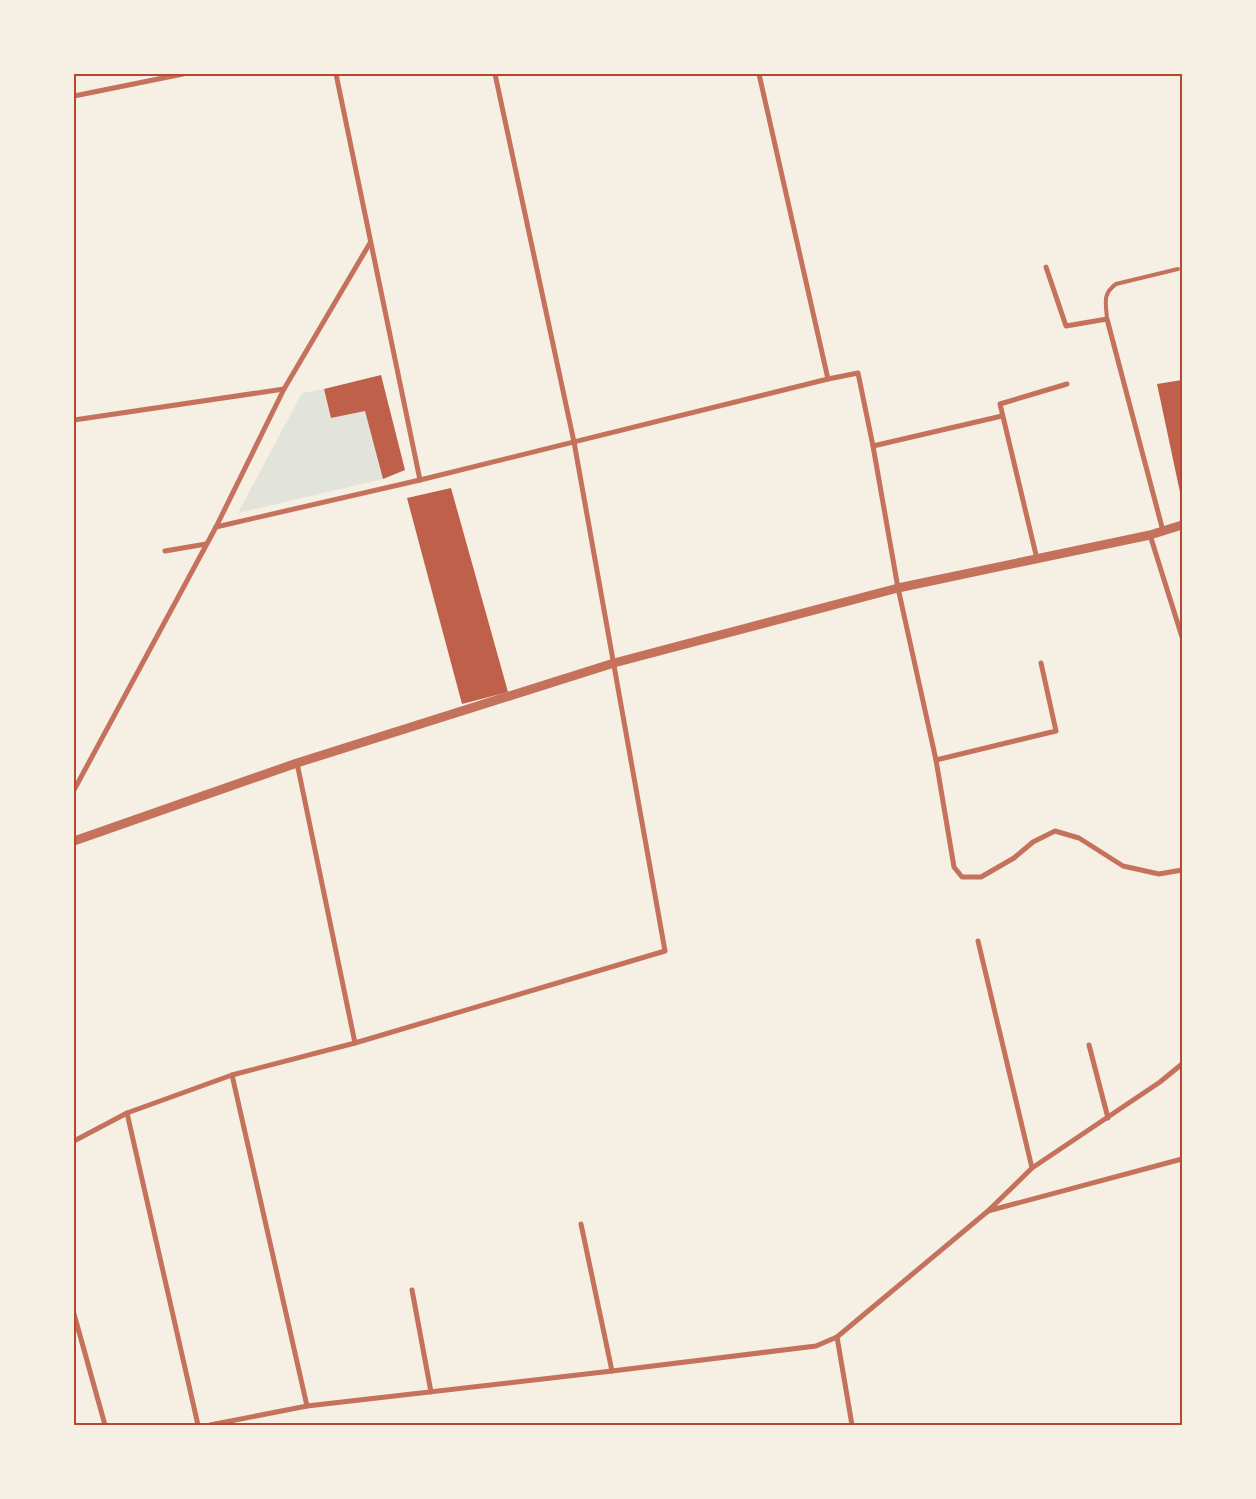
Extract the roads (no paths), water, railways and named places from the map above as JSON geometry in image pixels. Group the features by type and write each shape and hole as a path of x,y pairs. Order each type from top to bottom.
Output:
{"street":[{"path":"74,96 183,74"},
{"path":"336,74 420,480"},
{"path":"74,1141 127,1114 232,1075 355,1043 664,951 574,442 495,74"},
{"path":"759,74 828,379"},
{"path":"74,790 216,527 284,389 370,243"},
{"path":"1046,267 1066,326 1107,319 1163,531"},
{"path":"216,527 420,480 858,373 898,588 936,760 954,867 962,877 981,877 1014,858 1033,842 1055,831 1079,838 1123,866 1159,874 1182,870"},
{"path":"1037,559 1000,404 1067,384"},
{"path":"74,420 284,389"},
{"path":"873,446 1002,416"},
{"path":"74,841 297,763 614,663 898,588 1150,535 1182,525"},
{"path":"1150,535 1182,637"},
{"path":"165,551 206,544"},
{"path":"936,760 1056,732 1041,663"},
{"path":"297,763 355,1043"},
{"path":"978,941 1032,1168"},
{"path":"1089,1045 1108,1118"},
{"path":"210,1425 307,1406 816,1346 837,1337 988,1212 1032,1168 1160,1082 1182,1064"},
{"path":"232,1075 307,1406"},
{"path":"127,1114 198,1425"},
{"path":"988,1212 1182,1159"},
{"path":"581,1224 612,1371"},
{"path":"412,1290 431,1392"},
{"path":"74,1314 105,1425"},
{"path":"837,1337 852,1425"}],"lane":[{"path":"1107,319 1106,295 1108,290 1116,284 1178,270"}]}
